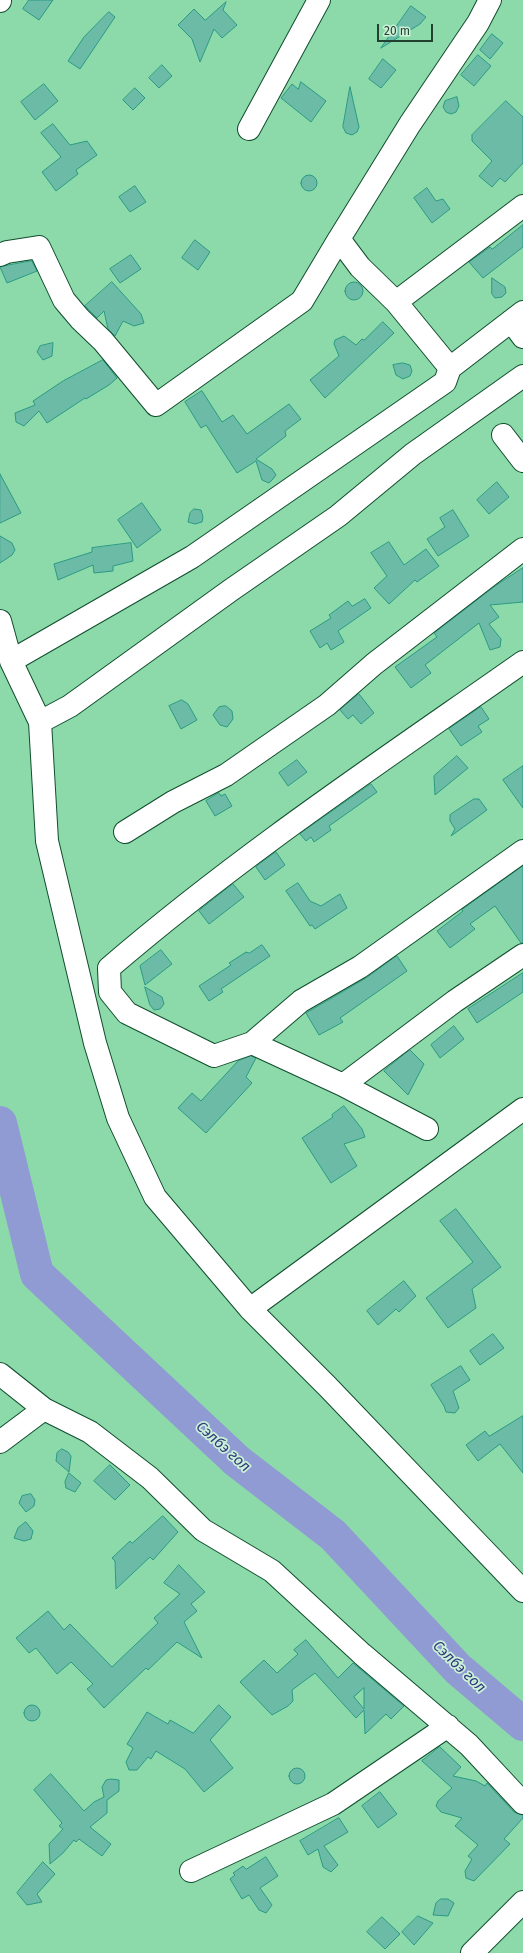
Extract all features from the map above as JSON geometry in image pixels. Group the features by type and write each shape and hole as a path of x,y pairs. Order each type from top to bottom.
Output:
{"street":[{"path":"249,129 319,0"},
{"path":"0,255 7,252 39,247 64,300 103,340 156,405 302,301 410,124 478,23 490,0"},
{"path":"396,302 523,206"},
{"path":"339,239 360,267 396,302 450,368"},
{"path":"11,661 192,557 445,382 450,368 519,323"},
{"path":"40,722 70,706 338,516 413,454 523,376"},
{"path":"503,435 523,461"},
{"path":"125,832 173,802 226,775 327,705 374,664 523,549"},
{"path":"0,621 11,661 40,722 48,841 95,1043 118,1118 155,1196 250,1309 355,1415 523,1591"},
{"path":"523,662 298,820 158,926 109,968 110,992 127,1013 214,1056 252,1043 301,1001 360,967 523,851"},
{"path":"343,1085 455,1001 523,955"},
{"path":"252,1043 343,1085 427,1129"},
{"path":"250,1309 523,1109"},
{"path":"0,1374 44,1408 90,1432 150,1478 203,1530 272,1571 376,1667 469,1745 523,1803"},
{"path":"0,1442 44,1408"},
{"path":"191,1871 334,1804 448,1726"},
{"path":"472,1953 523,1902"}],"building":[{"path":"29,0 53,0 39,20 23,9"},
{"path":"226,2 223,10 237,25 222,38 214,29 200,62 192,39 178,25 194,9 205,20"},
{"path":"411,6 426,17 420,24 381,48"},
{"path":"109,12 115,17 80,69 68,61 84,37"},
{"path":"492,34 503,43 490,59 480,50"},
{"path":"478,55 491,66 474,86 461,75"},
{"path":"383,59 396,70 381,88 369,79"},
{"path":"162,65 172,76 159,88 149,78"},
{"path":"301,82 326,101 311,122 281,98 292,84 298,89"},
{"path":"44,84 58,101 35,120 21,102"},
{"path":"350,87 359,127 357,132 352,135 346,133 343,127"},
{"path":"135,88 145,98 133,110 123,100"},
{"path":"457,97 459,106 456,112 451,114 446,112 443,107 445,101"},
{"path":"506,101 523,117 523,163 505,182 500,178 492,187 479,176 492,161 472,141 472,135"},
{"path":"53,124 70,145 87,141 97,155 76,170 78,174 56,191 42,172 61,157 41,133"},
{"path":"306,175 312,175 317,180 315,189 312,191 306,191 301,186 301,180"},
{"path":"135,186 146,202 130,212 119,197"},
{"path":"427,188 436,201 443,199 450,209 432,223 414,198"},
{"path":"523,225 523,247 483,278 469,262 490,247 492,249"},
{"path":"195,240 210,252 198,270 182,258"},
{"path":"131,255 141,269 120,283 110,269"},
{"path":"32,261 37,271 7,283 0,267"},
{"path":"492,278 505,287 506,293 502,297 495,298 492,294"},
{"path":"112,282 141,314 144,323 134,326 123,321 115,336 108,329 104,311 97,318 85,306"},
{"path":"354,282 360,285 363,291 360,297 354,300 348,297 345,291 348,285"},
{"path":"383,322 394,333 325,398 310,380 339,356 334,344 335,340 344,336 356,345 362,339 364,340"},
{"path":"53,343 52,356 43,360 37,352 40,346"},
{"path":"103,360 117,378 109,385 86,399 85,398 47,423 39,411 24,426 16,422 15,413 35,405 33,401 63,381"},
{"path":"403,363 410,365 412,371 410,376 403,379 396,375 393,365"},
{"path":"202,391 222,422 233,415 247,434 289,404 301,419 285,431 286,436 256,459 272,469 276,475 269,483 262,480 256,461 237,473 206,425 201,428 185,402"},
{"path":"0,474 21,513 0,523"},
{"path":"497,482 509,497 489,514 477,500"},
{"path":"142,503 161,530 137,548 118,520"},
{"path":"194,509 201,510 203,517 202,522 195,524 188,522 190,513"},
{"path":"453,510 469,536 438,556 427,539 445,527 440,518"},
{"path":"0,536 12,543 15,550 12,555 0,563"},
{"path":"389,542 404,565 426,549 439,566 417,582 415,580 389,604 374,588 387,576 371,553"},
{"path":"131,543 133,561 113,566 113,571 94,573 93,565 58,580 54,564 92,552 92,548"},
{"path":"523,568 523,602 490,605 499,617 489,624 501,639 500,647 490,650 479,623 425,665 431,673 411,688 395,667 437,637 434,633 495,586"},
{"path":"365,599 371,608 338,631 344,642 331,650 327,643 320,648 310,631 331,618 329,615 348,601 352,606"},
{"path":"359,694 374,713 361,724 353,715 348,719 340,710"},
{"path":"182,700 188,704 197,720 181,729 169,706"},
{"path":"226,706 232,711 233,719 227,727 220,725 213,715 219,707"},
{"path":"481,707 489,719 478,726 482,732 461,746 449,729"},
{"path":"457,756 468,768 435,795 434,776"},
{"path":"297,760 307,772 288,786 279,773"},
{"path":"523,766 523,808 503,780"},
{"path":"371,784 377,792 329,826 331,830 314,842 311,837 306,841 300,834"},
{"path":"219,793 221,796 225,794 232,806 215,816 206,801"},
{"path":"474,799 479,799 487,810 451,836 455,829 450,821 450,815"},
{"path":"276,852 285,865 265,880 256,867"},
{"path":"523,866 523,943 521,943 495,906 470,924 475,929 450,948 437,931 463,911 462,910"},
{"path":"298,883 310,901 321,906 340,894 347,908 315,929 312,925 310,926 286,891"},
{"path":"233,884 244,897 209,924 199,911"},
{"path":"262,945 270,956 221,989 223,992 209,1001 199,986 231,965 229,963 246,952 249,953"},
{"path":"161,950 172,964 145,985 140,966"},
{"path":"397,956 407,971 340,1018 343,1022 319,1035 306,1013 366,978"},
{"path":"523,973 523,992 477,1023 468,1009"},
{"path":"145,987 162,997 164,1004 160,1009 154,1010 150,1005"},
{"path":"454,1026 464,1039 440,1058 431,1045"},
{"path":"410,1050 424,1064 408,1095 384,1071"},
{"path":"251,1056 256,1058 246,1077 252,1083 206,1133 178,1108 192,1093 201,1101 238,1061"},
{"path":"344,1106 362,1129 365,1137 344,1144 357,1166 331,1183 302,1138 333,1117 332,1115"},
{"path":"456,1209 501,1267 472,1289 476,1308 448,1328 426,1298 473,1262 440,1221"},
{"path":"404,1281 416,1296 399,1312 396,1309 378,1325 367,1311"},
{"path":"493,1334 504,1348 480,1365 470,1351"},
{"path":"461,1366 470,1380 453,1391 459,1408 455,1413 446,1412 431,1385"},
{"path":"523,1416 523,1473 500,1444 478,1461 466,1445 485,1431 489,1436"},
{"path":"62,1449 68,1452 71,1456 69,1472 56,1461 57,1453"},
{"path":"110,1465 130,1485 115,1500 94,1481"},
{"path":"69,1473 81,1483 75,1492 66,1488 65,1482"},
{"path":"31,1494 35,1500 34,1506 26,1512 19,1503 22,1496"},
{"path":"163,1516 178,1532 153,1560 150,1557 116,1589 115,1561 112,1558 130,1541 132,1543"},
{"path":"26,1522 33,1531 31,1539 24,1541 14,1538 18,1528"},
{"path":"179,1565 205,1592 191,1604 197,1611 184,1622 202,1658 177,1642 148,1670 146,1668 104,1708 87,1689 93,1684 71,1662 57,1674 36,1648 29,1653 16,1638 48,1611 64,1630 70,1624 112,1667 158,1623 154,1618 180,1594 164,1583"},
{"path":"306,1640 338,1678 353,1663 404,1706 391,1719 386,1714 365,1734 364,1710 356,1718 315,1673 292,1690 293,1701 288,1706 272,1715 240,1682 264,1660 277,1673 298,1654 294,1650","holes":["364,1688 364,1709 354,1697"]},
{"path":"29,1705 35,1705 40,1710 38,1719 35,1721 29,1721 24,1716 24,1710"},
{"path":"219,1705 231,1717 210,1740 233,1768 204,1792 185,1769 156,1751 151,1759 148,1757 137,1770 129,1770 126,1762 133,1748 127,1744 147,1712 168,1724 170,1720 193,1733"},
{"path":"440,1747 461,1767 453,1776 476,1781 485,1786 487,1783 514,1812 523,1815 523,1818 504,1839 510,1844 474,1881 466,1878 465,1871 472,1859 468,1856 478,1845 455,1826 462,1818 441,1812 436,1806 438,1801 452,1788 422,1761"},
{"path":"297,1768 303,1770 305,1776 303,1782 297,1784 291,1782 289,1776 291,1770"},
{"path":"51,1774 84,1811 94,1802 104,1797 102,1787 106,1780 119,1780 119,1791 107,1800 107,1813 90,1827 111,1844 102,1856 79,1839 76,1842 74,1840 63,1853 50,1864 49,1844 63,1829 59,1826 62,1823 34,1790"},
{"path":"380,1792 397,1814 378,1828 362,1806"},
{"path":"339,1818 348,1832 324,1846 338,1865 331,1872 323,1867 318,1849 308,1855 300,1841"},
{"path":"266,1857 278,1876 260,1888 272,1905 266,1913 259,1910 249,1895 242,1899 230,1879 235,1875 233,1873 243,1866 246,1869"},
{"path":"43,1862 55,1874 37,1894 42,1902 27,1905 17,1893"},
{"path":"441,1899 448,1899 454,1903 448,1916 433,1915 436,1903"},
{"path":"418,1916 433,1923 414,1945 402,1932"},
{"path":"382,1917 400,1934 385,1949 367,1932"}],"waterway":[{"name":"Сэлбэ гол","path":"0,1123 37,1274 237,1461 333,1535 458,1669 523,1724"}]}
